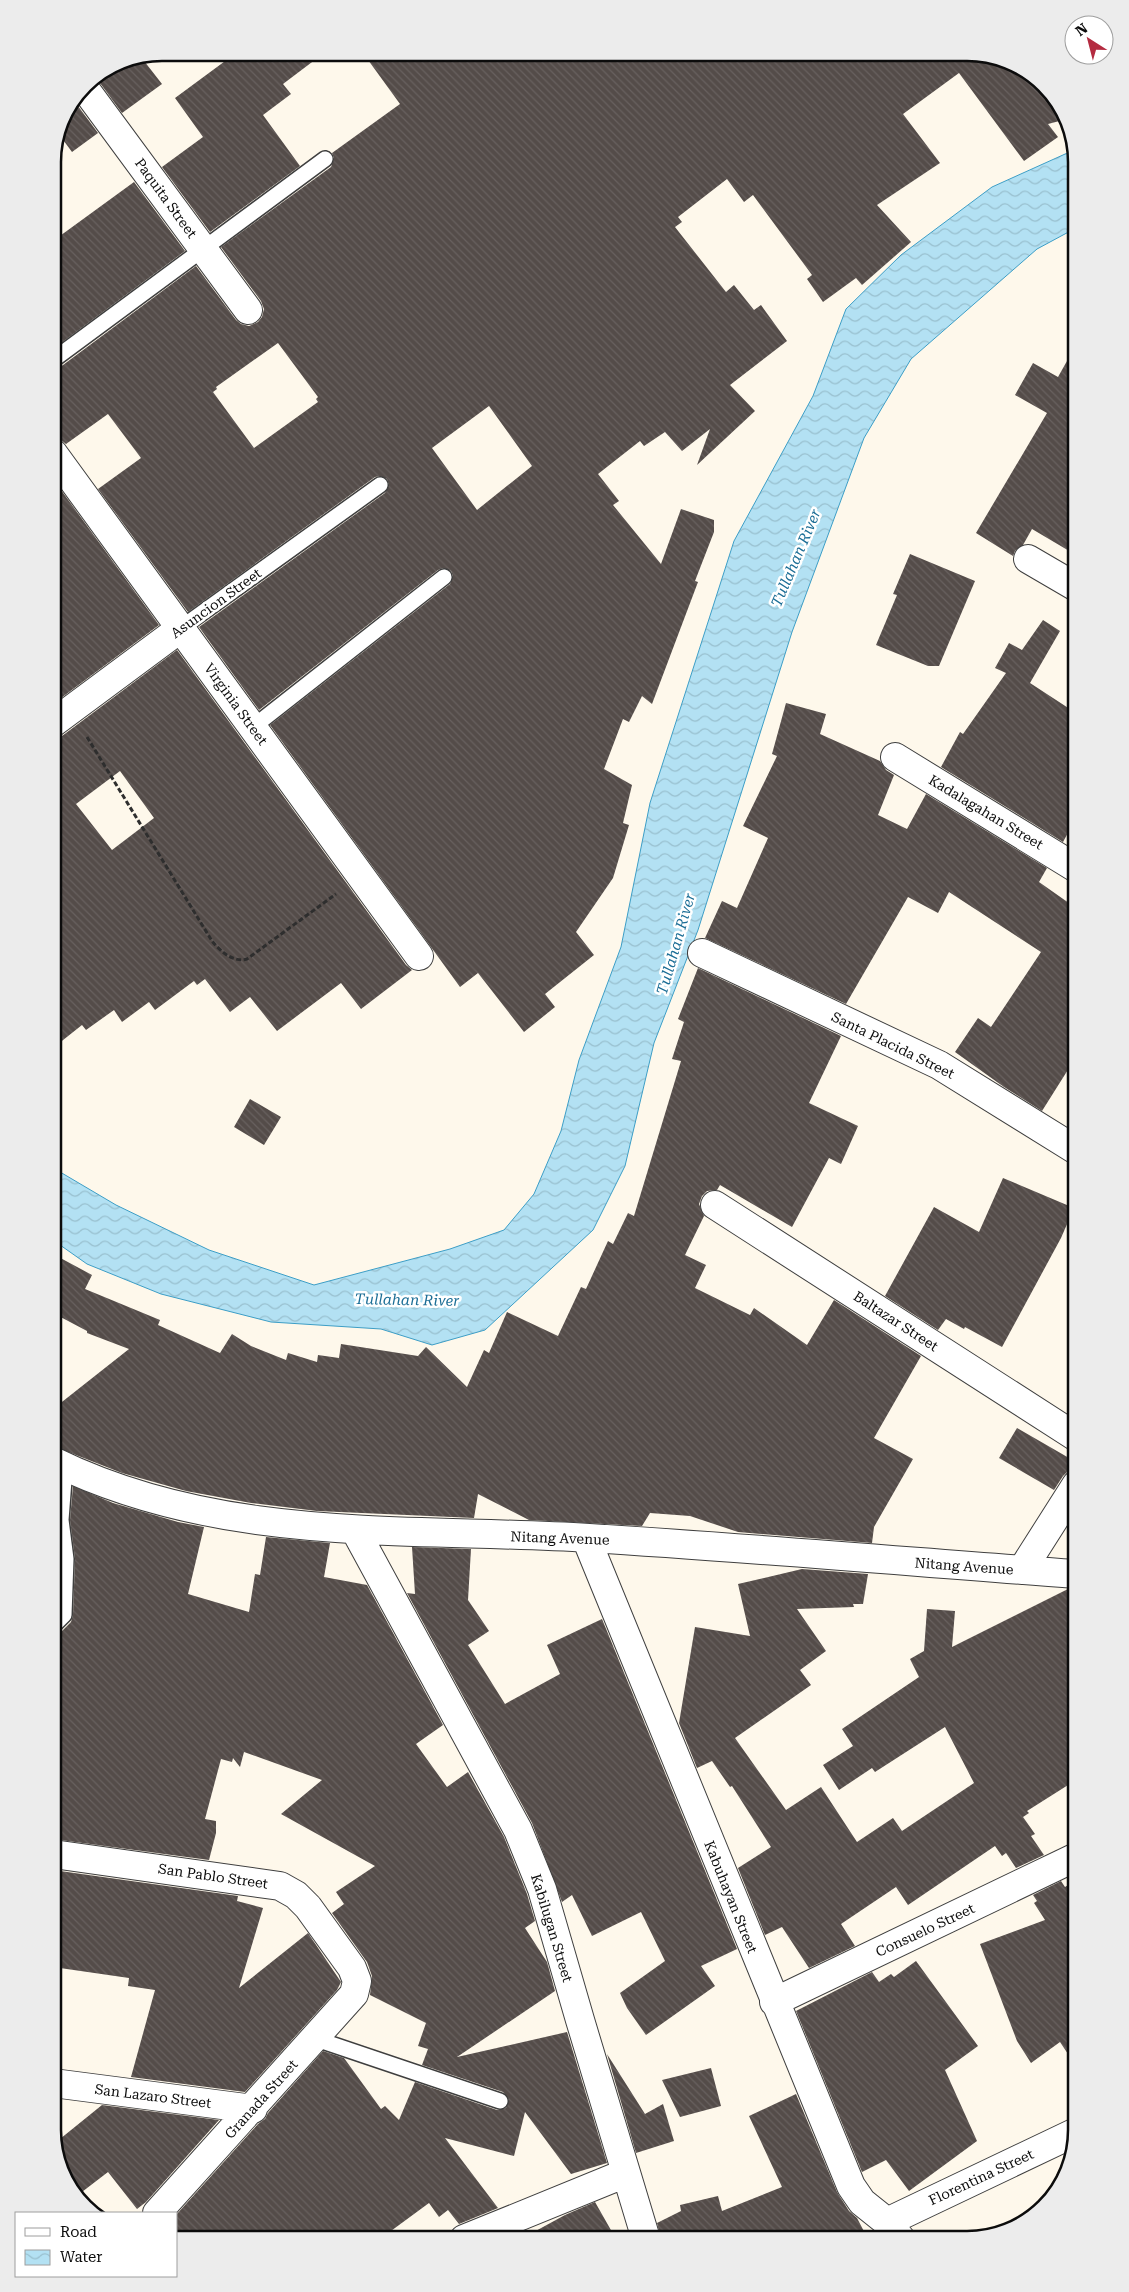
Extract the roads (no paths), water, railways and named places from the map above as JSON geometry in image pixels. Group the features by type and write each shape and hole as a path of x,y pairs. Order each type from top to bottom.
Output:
{"street":[{"name":"Paquita Street","path":"89,93 248,310"},
{"name":"Virginia Street","path":"61,464 419,956"},
{"path":"1028,559 1068,582"},
{"name":"Asuncion Street","path":"62,716 181,628"},
{"name":"Kadalagahan Street","path":"895,757 1068,863"},
{"name":"Santa Placida Street","path":"702,953 939,1065 1068,1145"},
{"name":"Baltazar Street","path":"715,1205 1068,1431"},
{"name":"Nitang Avenue","path":"61,1465 98,1482 142,1498 295,1526 355,1530 586,1538 1068,1573"},
{"path":"1022,1570 1068,1498"},
{"name":"Kabilugan Street","path":"355,1530 518,1830 525,1847 542,1889 644,2231"},
{"name":"Kabuhayan Street","path":"586,1538 774,2002 851,2186 862,2202 894,2231"},
{"name":"San Pablo Street","path":"61,1855 280,1886 296,1895 308,1907 352,1968 357,1981"},
{"name":"Consuelo Street","path":"774,2002 1068,1862"},
{"name":"Granada Street","path":"158,2212 253,2109 354,1994 357,1981"},
{"name":"San Lazaro Street","path":"61,2084 253,2109"},
{"name":"Florentina Street","path":"894,2231 1067,2137"},
{"path":"484,2231 626,2173"}],"lane":[{"path":"61,354 325,158"},
{"name":"Asuncion Street","path":"181,628 380,485"},
{"path":"253,727 444,577"},
{"path":"61,1501 66,1558 64,1615 61,1618"},
{"path":"316,2038 500,2101"}],"water":[{"name":"Tullahan River","path":"1067,153 1068,232 1037,249 911,359 864,438 792,632 698,930 654,1043 625,1166 593,1230 485,1330 432,1345 381,1329 271,1322 161,1294 87,1264 61,1246 61,1173 116,1205 209,1250 314,1285 450,1249 504,1230 534,1194 561,1131 579,1060 621,947 650,803 734,541 813,396 846,309 901,255 992,187"}]}
